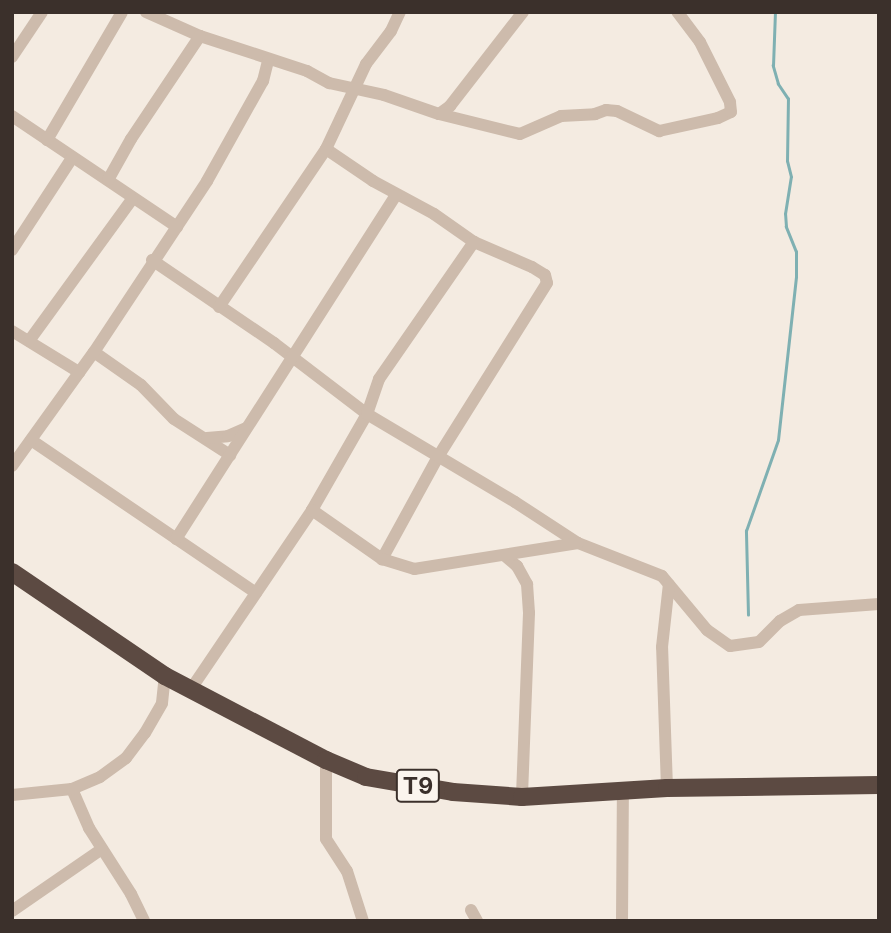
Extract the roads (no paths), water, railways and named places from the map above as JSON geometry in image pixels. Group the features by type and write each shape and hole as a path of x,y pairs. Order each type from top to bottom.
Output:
{"highway":[{"name":"T9","path":"12,572 165,676 326,760 366,776 453,792 522,797 667,788 879,785"}],"street":[{"path":"12,57 42,12"},
{"path":"47,140 122,12"},
{"path":"146,12 200,36 252,51 268,61 307,71 329,83 384,95 439,114 520,134 561,116 586,115 606,110 617,111 659,131 718,118 731,112 730,102 700,42 677,12"},
{"path":"219,307 326,149 353,90 400,12"},
{"path":"439,114 450,106 523,12"},
{"path":"108,180 131,139 200,36"},
{"path":"12,466 177,227 226,149 262,81 268,61"},
{"path":"12,116 177,227"},
{"path":"326,149 396,195 434,214 474,242 532,267 545,275 547,283 439,455 382,559"},
{"path":"12,250 72,158"},
{"path":"176,539 396,195"},
{"path":"29,341 97,251 132,199"},
{"path":"191,689 312,510 367,414 372,392 388,365 474,242"},
{"path":"152,260 293,357 367,414 439,455 578,543 662,576 707,630 730,646 759,642 780,621 799,610 879,604"},
{"path":"12,331 79,372"},
{"path":"93,352 141,385 174,419 230,455"},
{"path":"207,438 228,436 247,428"},
{"path":"31,440 256,593"},
{"path":"312,510 382,559 414,569 578,543"},
{"path":"505,556 517,566 527,584 529,613 522,797"},
{"path":"667,788 662,647 669,584"},
{"path":"12,795 72,789 100,777 126,758 145,733 162,703 165,676"},
{"path":"326,760 326,839 347,871 363,921"},
{"path":"72,789 102,849 144,921"},
{"path":"622,921 623,790"},
{"path":"12,911 102,849"}],"waterway":[{"path":"748,615 746,531 778,440 796,277 796,252 786,227 785,214 791,177 787,161 788,99 778,84 773,66 775,12"}]}
